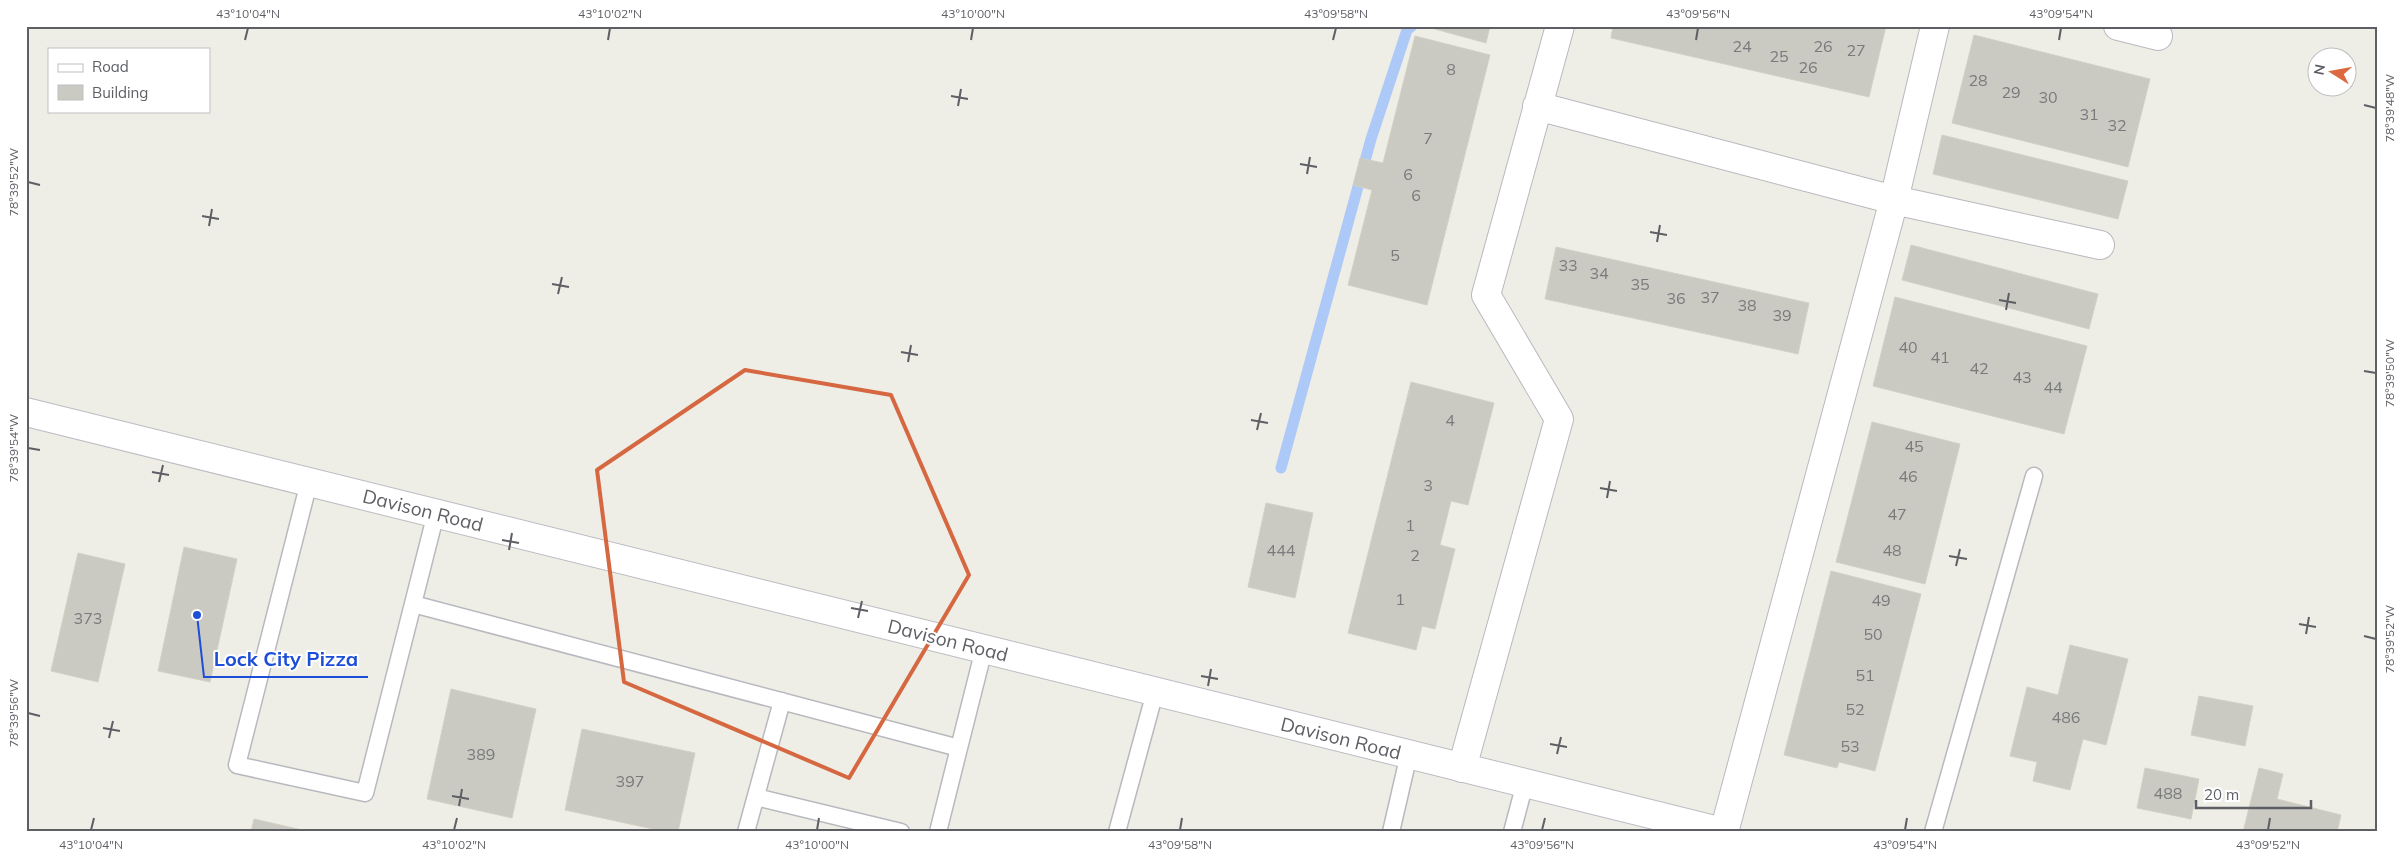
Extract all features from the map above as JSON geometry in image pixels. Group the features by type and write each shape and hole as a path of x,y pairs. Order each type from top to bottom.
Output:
{"street":[{"path":"1462,768 1559,419 1486,295 1560,26"},
{"path":"1724,832 1894,200 1935,26"},
{"path":"2118,26 2158,36"},
{"path":"1537,106 1894,200 2100,245"},
{"name":"Davison Road","path":"26,412 1724,832"}],"lane":[{"path":"1933,832 2034,476"},
{"path":"309,482 237,765 365,793 436,513"},
{"path":"413,604 959,748"},
{"path":"938,832 984,649"},
{"path":"1117,832 1155,692"},
{"path":"746,832 782,701"},
{"path":"1391,832 1409,754"},
{"path":"1512,832 1525,783"},
{"path":"756,797 900,832"}],"highlighted area":[{"path":"745,370 891,395 969,575 849,778 624,682 597,470"}],"building":[{"path":"1424,26 1490,26 1486,43"},
{"path":"1613,26 1886,26 1869,97 1611,38"},
{"path":"1974,35 2150,79 2128,167 1952,123"},
{"path":"1415,36 1490,55 1427,305 1348,285 1372,190 1353,185 1360,158 1383,163"},
{"path":"1942,135 2128,181 2118,219 1933,174"},
{"path":"1911,245 2098,294 2089,329 1902,280"},
{"path":"1556,247 1809,303 1798,354 1545,299"},
{"path":"1895,297 2087,346 2064,434 1873,386"},
{"path":"1411,382 1494,403 1468,505 1451,501 1440,545 1455,549 1435,629 1422,626 1416,650 1348,633"},
{"path":"1872,422 1960,444 1925,584 1836,562"},
{"path":"1266,503 1313,513 1295,598 1248,587"},
{"path":"184,547 237,559 210,682 158,671"},
{"path":"78,553 125,564 98,682 51,671"},
{"path":"1831,571 1921,594 1875,771 1839,762 1837,768 1784,755"},
{"path":"2070,645 2128,659 2106,745 2083,739 2070,790 2033,781 2037,762 2010,756 2027,687 2058,695"},
{"path":"451,689 536,709 512,818 427,799"},
{"path":"2199,696 2253,706 2245,746 2191,735"},
{"path":"582,729 695,753 678,832 667,832 565,810"},
{"path":"2145,768 2199,779 2191,819 2137,808"},
{"path":"2259,768 2283,774 2277,799 2341,815 2337,832 2243,832"},
{"path":"254,819 311,832 251,832"}],"waterway":[{"path":"1281,468 1371,139 1407,30 1412,26"}],"place":[{"name":"Lock City Pizza","path":"197,615"}]}
